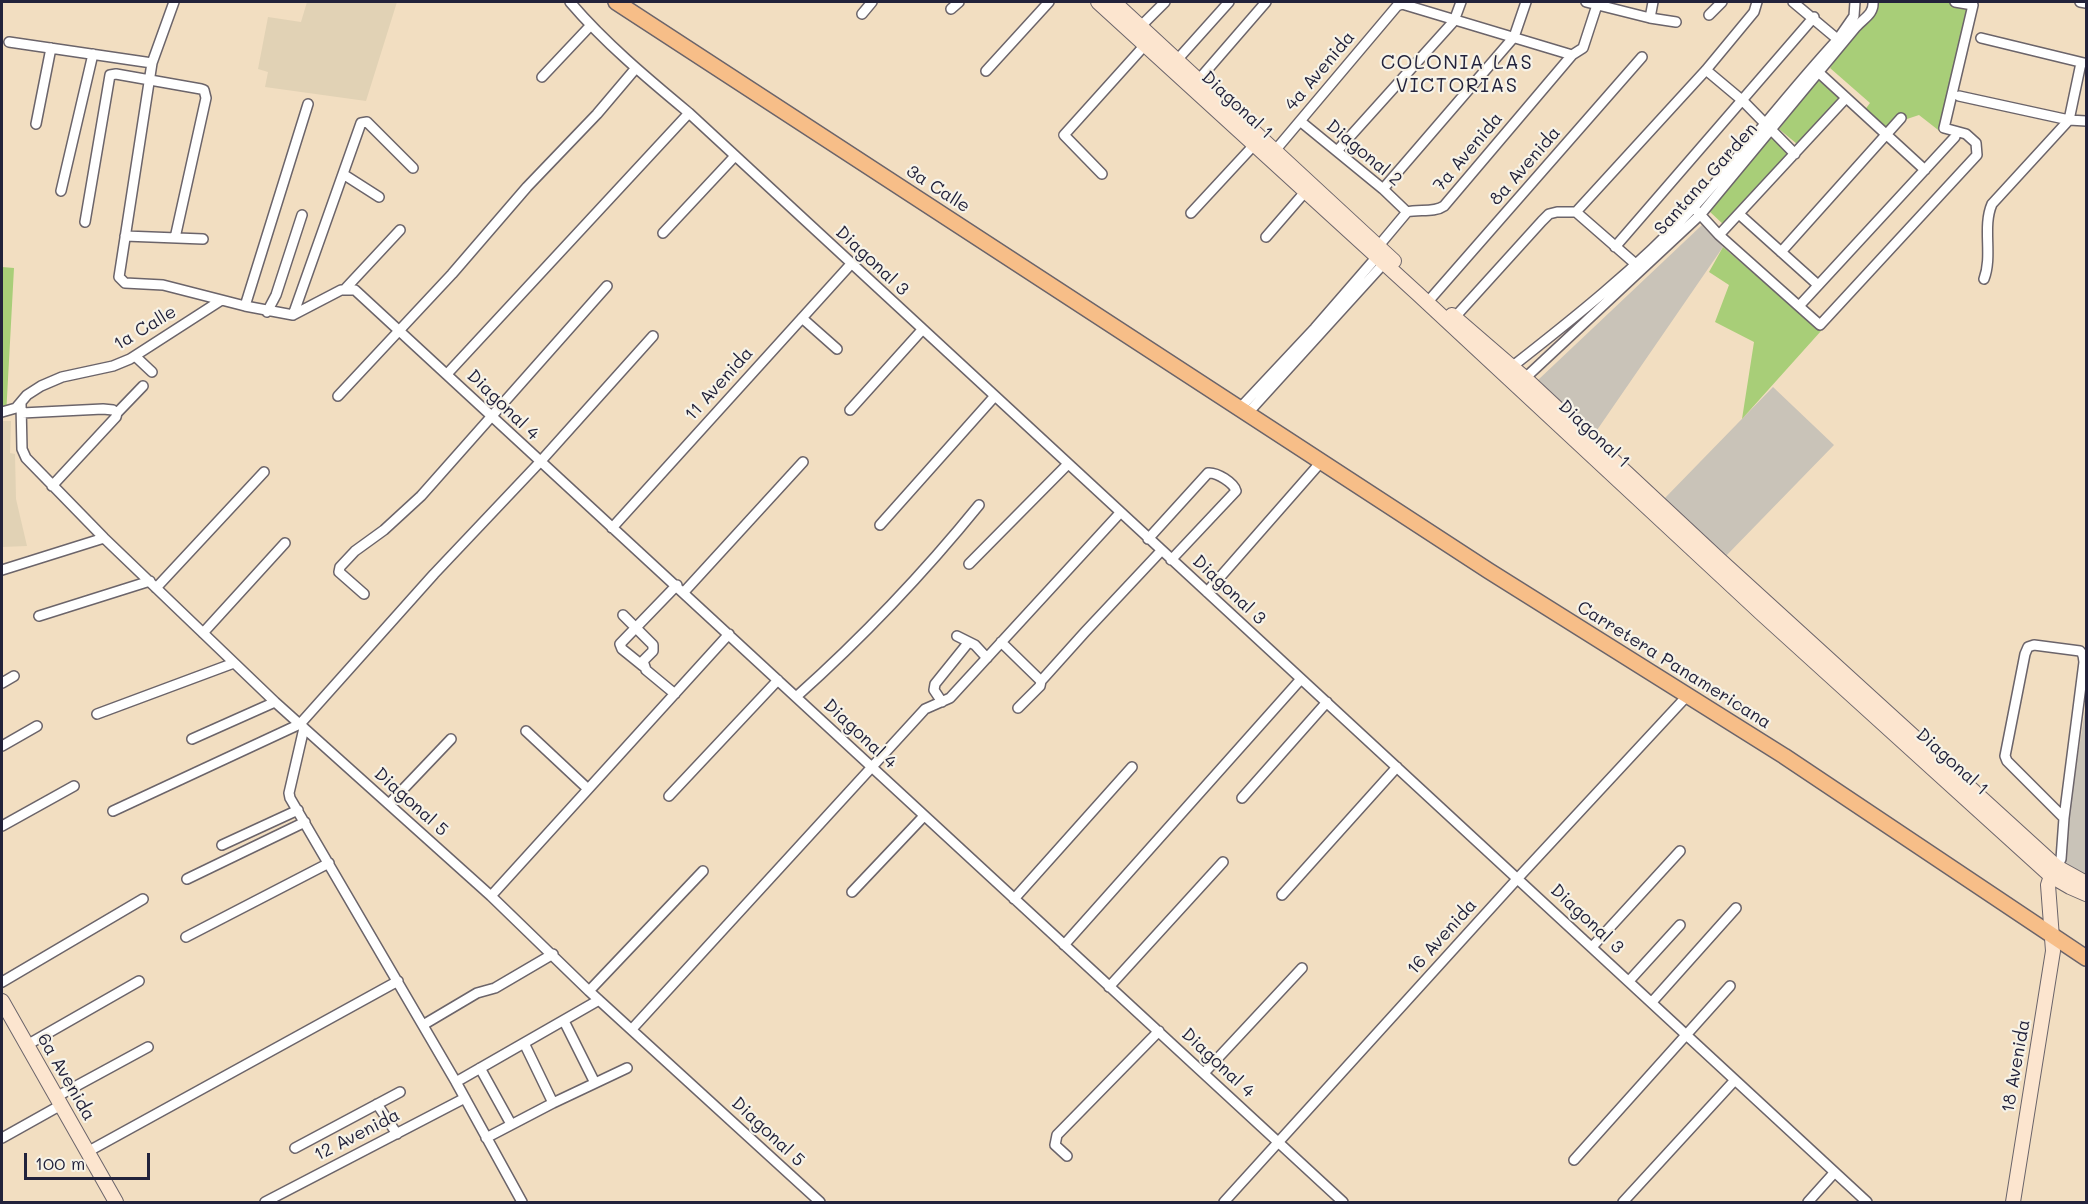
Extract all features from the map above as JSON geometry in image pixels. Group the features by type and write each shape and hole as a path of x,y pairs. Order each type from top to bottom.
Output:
{"main road":[{"name":"3a Calle","path":"616,2 1243,412"},
{"name":"Diagonal 1","path":"1098,2 1145,45 1195,84 1521,383 1736,575 2054,872 2078,884 2086,894"},
{"name":"Diagonal 1","path":"1114,2 1177,60 1195,84 1254,145 1271,154 1305,192 1455,317 1507,370"},
{"name":"Carretera Panamericana","path":"1243,412 1521,592 1784,756 2086,958"},
{"name":"18 Avenida","path":"2013,1203 2053,951 2048,885 2054,872"},
{"name":"6a Avenida","path":"2,1001 117,1203"}],"street":[{"path":"174,2 152,63 119,273 121,281 163,285 267,312 293,315 350,290 400,230"},
{"name":"Diagonal 3","path":"570,2 636,68 735,156 1867,1203"},
{"path":"862,14 872,2"},
{"path":"951,9 959,2"},
{"path":"986,71 1049,2"},
{"path":"1141,26 1165,2"},
{"path":"1177,60 1229,2"},
{"path":"1195,84 1266,2"},
{"path":"1337,151 1454,21 1461,2"},
{"path":"1383,189 1514,37 1526,2"},
{"path":"1587,2 1676,22"},
{"path":"1650,18 1653,2"},
{"path":"1709,15 1722,2"},
{"path":"1576,212 1706,70 1754,12 1757,2"},
{"path":"1793,2 1841,41"},
{"path":"1855,2 1858,18"},
{"name":"Santana Garden","path":"1507,370 1640,267 1701,214 1769,126 1858,18 1872,12 1874,2"},
{"path":"1693,208 1719,235 1820,325 1977,155 1976,142 1966,134 1944,128 1973,5 1955,2"},
{"name":"7a Avenida","path":"1407,212 1433,211 1444,206 1572,55 1583,48 1598,3"},
{"name":"4a Avenida","path":"1271,154 1396,6 1408,5 1454,21"},
{"path":"1615,247 1814,17"},
{"path":"1454,21 1572,55"},
{"path":"542,77 591,25"},
{"path":"1982,38 2084,63 2068,120 1992,204 1988,219 1988,268 1984,279"},
{"path":"9,42 152,63"},
{"path":"1102,174 1064,135 1145,45"},
{"path":"36,124 51,48"},
{"path":"61,191 93,54"},
{"name":"8a Avenida","path":"1432,297 1642,57"},
{"path":"338,396 452,274 527,187 597,114 636,68"},
{"path":"1706,70 1743,101 1795,154"},
{"path":"1815,70 1925,170"},
{"path":"85,222 110,75 116,74 201,89 206,94 175,238"},
{"path":"1959,96 2068,120 2086,121"},
{"path":"1719,235 1846,98"},
{"path":"245,306 308,104"},
{"path":"447,374 688,113"},
{"path":"1781,252 1901,118"},
{"path":"293,315 359,126 365,121 413,168"},
{"name":"Diagonal 2","path":"1300,121 1383,189 1407,212"},
{"name":"Santana Garden","path":"1521,383 1640,267 1769,126"},
{"path":"1800,305 1955,137"},
{"path":"1191,213 1254,145"},
{"path":"663,233 735,156"},
{"path":"343,174 379,197"},
{"path":"1266,237 1305,192"},
{"path":"1243,412 1380,255 1407,212"},
{"path":"1455,317 1549,214 1576,212 1640,267"},
{"path":"1739,214 1818,285"},
{"path":"267,312 274,302 302,215"},
{"path":"125,236 203,239"},
{"name":"11 Avenida","path":"612,528 851,264"},
{"path":"364,594 339,572 340,567 355,551 384,531 421,496 607,286"},
{"name":"Diagonal 4","path":"350,290 447,374 1343,1203"},
{"name":"1a Calle","path":"21,409 27,395 41,386 62,377 113,366 135,356 220,301"},
{"path":"802,318 837,348"},
{"path":"850,410 922,330"},
{"path":"113,812 302,726 434,574 540,462 652,336"},
{"path":"1547,340 1556,348"},
{"path":"135,356 152,372"},
{"path":"52,486 143,386"},
{"path":"880,525 994,397"},
{"path":"2,412 21,409 103,408 117,413"},
{"name":"Diagonal 5","path":"21,409 23,454 104,538 275,702 491,896 599,1000 820,1203"},
{"path":"675,694 620,645 680,589 803,462"},
{"path":"1207,592 1321,462"},
{"path":"969,564 1067,465"},
{"path":"39,616 153,584 264,472"},
{"path":"1148,539 1208,473 1215,473 1234,486 1236,491 1171,560"},
{"path":"796,697 892,605 940,554 980,505"},
{"path":"632,1029 873,769 925,709 950,698 1120,513"},
{"path":"2,570 104,538"},
{"path":"203,633 285,543"},
{"path":"1018,708 1040,686 1041,681 1084,632 1161,551"},
{"path":"623,615 653,645 653,651 643,661 643,666"},
{"path":"491,896 729,634"},
{"path":"957,636 968,644 975,645 987,658"},
{"path":"1001,642 1041,681"},
{"path":"942,702 934,690 935,684 968,644"},
{"path":"2054,872 2061,859 2084,662 2080,651 2034,645 2028,647 2025,654 2005,756 2007,761 2064,818"},
{"path":"97,714 234,663"},
{"path":"2,683 14,676"},
{"path":"1064,945 1301,679"},
{"path":"669,796 778,680"},
{"name":"16 Avenida","path":"1224,1203 1518,878 1687,696"},
{"path":"192,739 275,702"},
{"path":"1242,798 1327,702"},
{"path":"2,746 37,726"},
{"path":"302,726 289,793 290,798 456,1082 522,1203"},
{"path":"526,731 588,789"},
{"path":"388,804 451,739"},
{"path":"1014,899 1132,767"},
{"path":"1282,895 1397,767"},
{"path":"2,826 74,786"},
{"path":"222,845 298,810"},
{"path":"852,892 924,816"},
{"path":"187,879 305,822"},
{"path":"1592,947 1680,851"},
{"path":"1109,987 1223,862"},
{"path":"186,937 329,863"},
{"path":"590,991 703,871"},
{"path":"2,982 143,899"},
{"path":"1652,1002 1736,908"},
{"path":"1629,981 1680,926"},
{"path":"423,1025 477,993 495,988 553,954"},
{"path":"1204,1073 1302,968"},
{"path":"27,1045 139,981"},
{"path":"89,1151 398,981"},
{"path":"1574,1160 1730,986"},
{"path":"456,1082 599,1000"},
{"path":"564,1022 595,1083"},
{"path":"1067,1156 1055,1145 1057,1135 1159,1031"},
{"path":"524,1044 553,1103"},
{"path":"2,1138 148,1047"},
{"path":"480,1068 511,1124"},
{"path":"486,1138 627,1068"},
{"path":"1623,1203 1735,1080"},
{"path":"295,1148 400,1092"},
{"name":"12 Avenida","path":"266,1203 465,1098"},
{"path":"377,1104 397,1134"},
{"path":"1808,1203 1834,1173"}],"shaded area":[{"path":"307,2 397,2 366,101 265,87 268,72 258,69 268,17 301,22"},
{"path":"1702,225 1723,247 1595,433 1538,380"},
{"path":"1773,387 1834,445 1724,558 1663,500"},
{"path":"2,421 11,421 10,453 15,454 16,499 27,546 2,547"},
{"path":"2086,704 2086,875 2063,867 2067,825"}],"green space":[{"path":"1873,2 1974,2 1954,95 1942,133 1919,115 1907,119 1900,113 1887,130 1864,111 1870,103 1830,68"},
{"path":"1818,80 1840,98 1797,144 1779,129"},
{"path":"1772,136 1789,152 1724,225 1709,211"},
{"path":"1723,247 1821,331 1742,419 1754,342 1715,322 1729,285 1709,272"},
{"path":"2,267 14,268 6,416 2,416"}],"district":[{"name":"COLONIA LAS VICTORIAS","path":"1457,74"}]}
